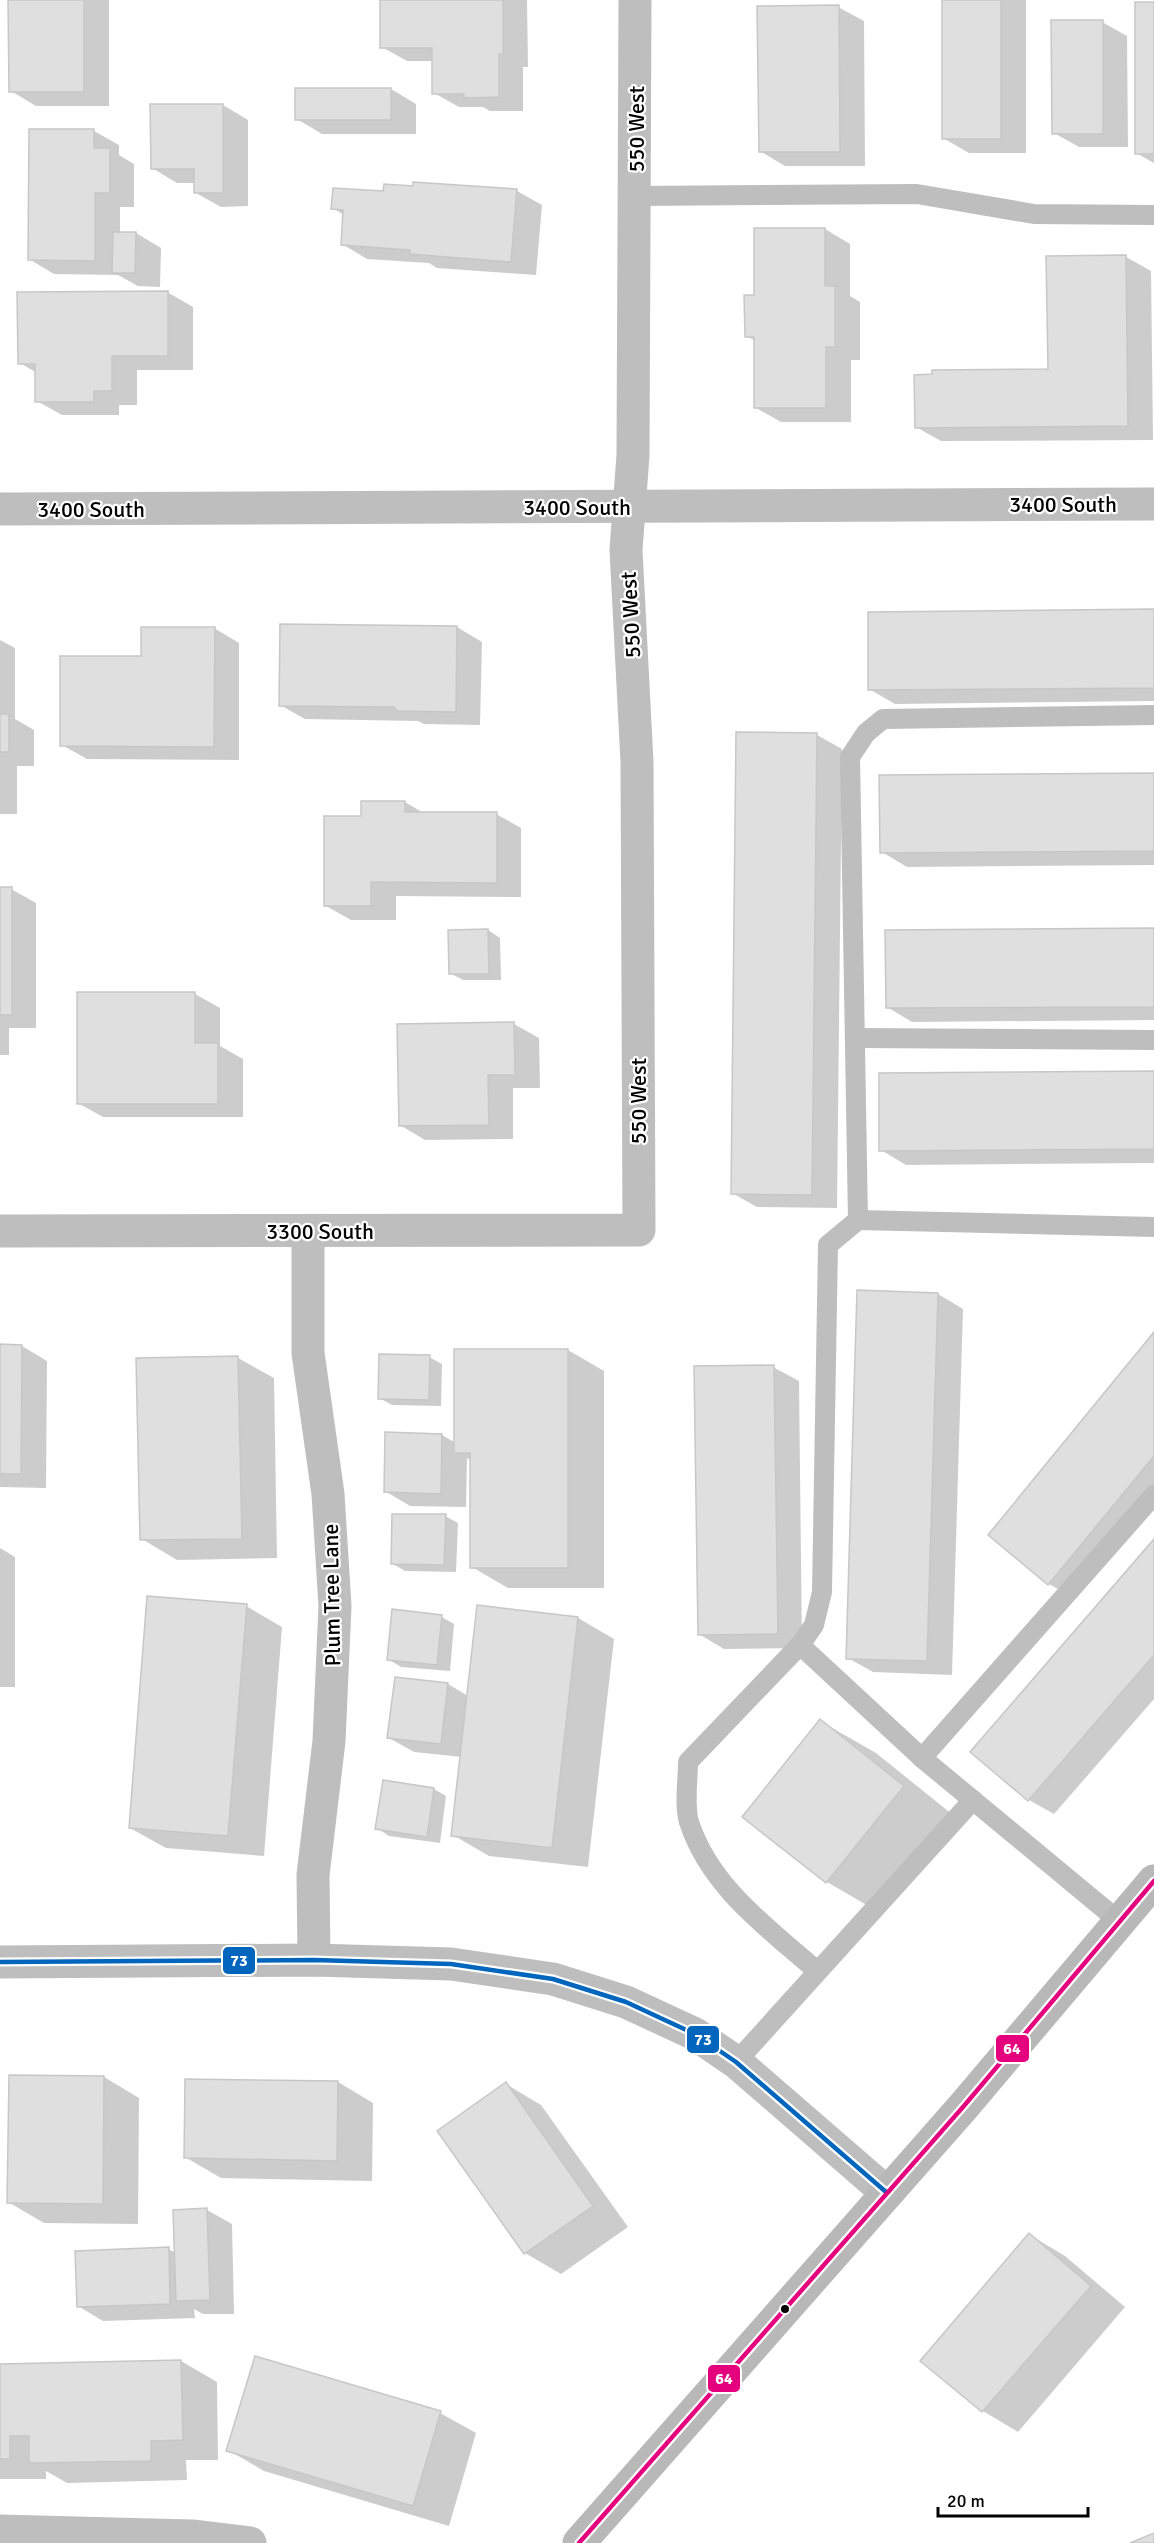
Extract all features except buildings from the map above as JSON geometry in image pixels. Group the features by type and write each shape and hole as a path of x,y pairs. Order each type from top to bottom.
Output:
{"main road":[{"path":"579,2543 963,2107 1154,1881"}],"street":[{"name":"550 West","path":"635,0 636,196 633,455 626,550 636,762 639,1230"},
{"name":"3400 South","path":"0,509 1154,504"},
{"name":"3300 South","path":"0,1231 639,1230"},
{"name":"Plum Tree Lane","path":"308,1231 308,1353 328,1494 335,1606 329,1741 313,1875 314,1960"},
{"path":"0,1962 314,1960 451,1964 553,1979 626,2002 665,2018 695,2034 736,2062 886,2192"},
{"path":"0,2531 192,2536 250,2543"}],"lane":[{"path":"636,196 917,194 1034,214 1154,215"},
{"path":"858,1220 850,757 866,733 883,719 1154,715"},
{"path":"855,1038 1154,1040"},
{"path":"817,1971 739,1903 709,1866 688,1820 688,1762 800,1645 814,1625 822,1592 828,1245 858,1220 1154,1227"},
{"path":"922,1758 1154,1495"},
{"path":"800,1645 922,1758 1120,1922"},
{"path":"736,2062 973,1800"}],"transit line":[{"name":"64","path":"579,2543 963,2107 1154,1881"},
{"name":"73","path":"0,1962 314,1960 451,1964 553,1979 626,2002 695,2034 736,2062 886,2192"}]}
